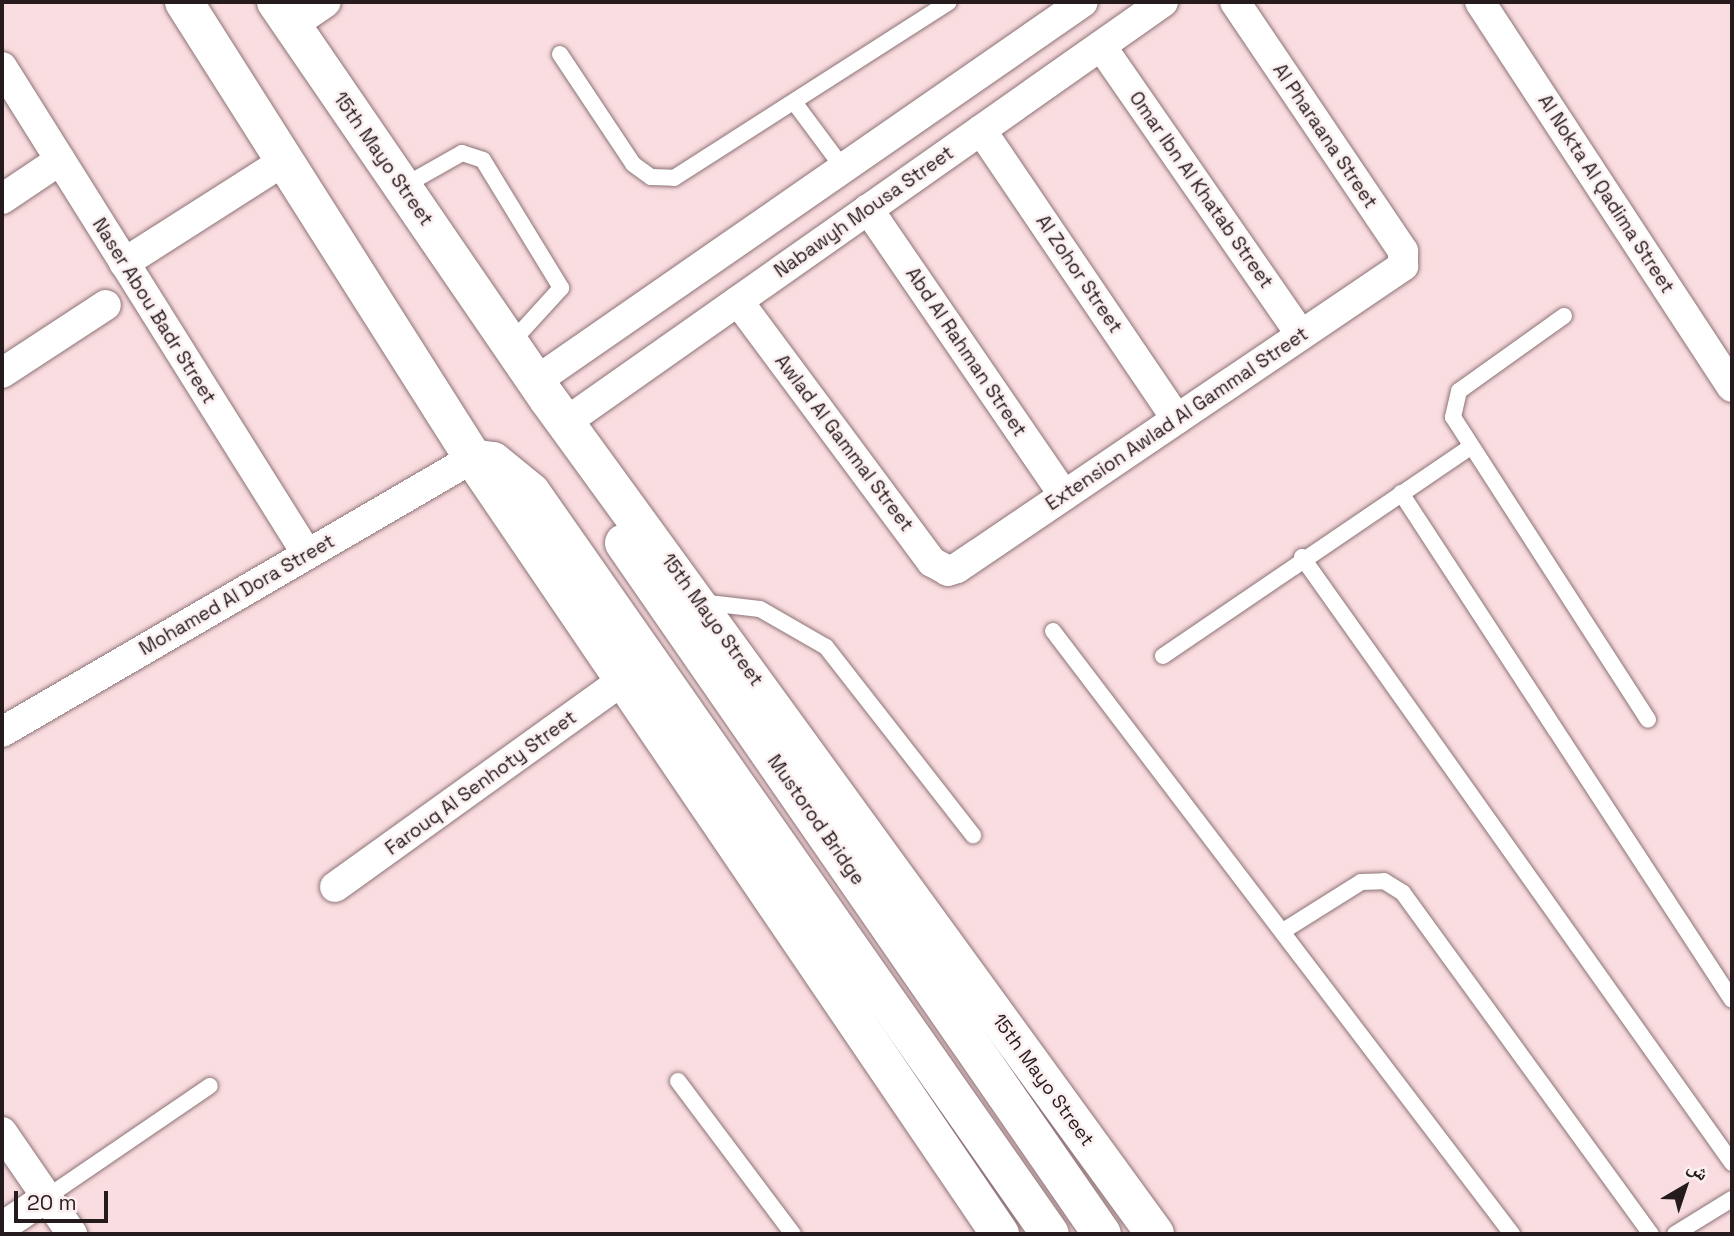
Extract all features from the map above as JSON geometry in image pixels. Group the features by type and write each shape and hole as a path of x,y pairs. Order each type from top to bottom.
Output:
{"main road":[{"path":"184,2 473,458 626,678 1000,1234"},
{"name":"15th Mayo Street","path":"283,14 550,401 683,602 1155,1234"},
{"path":"473,458 494,461 521,480 621,618 1050,1234"},
{"name":"Mustorod Bridge","path":"683,602 1102,1234"}],"street":[{"path":"283,14 327,2"},
{"name":"Nabawyh Mousa Street","path":"550,401 738,301 1163,2"},
{"name":"Al Pharaana Street","path":"1235,2 1403,251 1396,270"},
{"name":"Al Nokta Al Qadima Street","path":"1480,2 1732,387"},
{"path":"550,401 843,168 1075,4"},
{"name":"Omar Ibn Al Khatab Street","path":"1101,46 1301,335"},
{"name":"Naser Abou Badr Street","path":"2,67 307,554"},
{"name":"Al Zohor Street","path":"981,130 1177,419"},
{"path":"2,199 60,160"},
{"path":"124,263 284,160"},
{"name":"Abd Al Rahman Street","path":"868,209 1064,495"},
{"name":"Extension Awlad Al Gammal Street","path":"957,568 1396,270"},
{"name":"Awlad Al Gammal Street","path":"738,301 932,562 948,571 957,568"},
{"path":"4,367 106,304"},
{"name":"Mohamed Al Dora Street","path":"2,732 473,458"},
{"name":"Farouq Al Senhoty Street","path":"335,887 626,678"},
{"path":"2,1132 72,1234"},
{"path":"2,1227 47,1197"}],"lane":[{"path":"560,54 633,164 651,177 684,173 949,2"},
{"path":"794,102 843,168"},
{"path":"402,187 462,153 483,160 561,288 510,344"},
{"path":"1564,316 1455,397 1452,417 1648,720"},
{"path":"1163,656 1303,557 1470,447"},
{"path":"1401,493 1732,1000"},
{"path":"1303,557 1732,1163"},
{"path":"683,602 760,609 826,647 972,835"},
{"path":"1053,631 1512,1234"},
{"path":"1283,931 1361,881 1384,881 1403,893 1651,1234"},
{"path":"678,1081 793,1234"},
{"path":"47,1197 210,1086"},
{"path":"1675,1234 1732,1199"}]}
